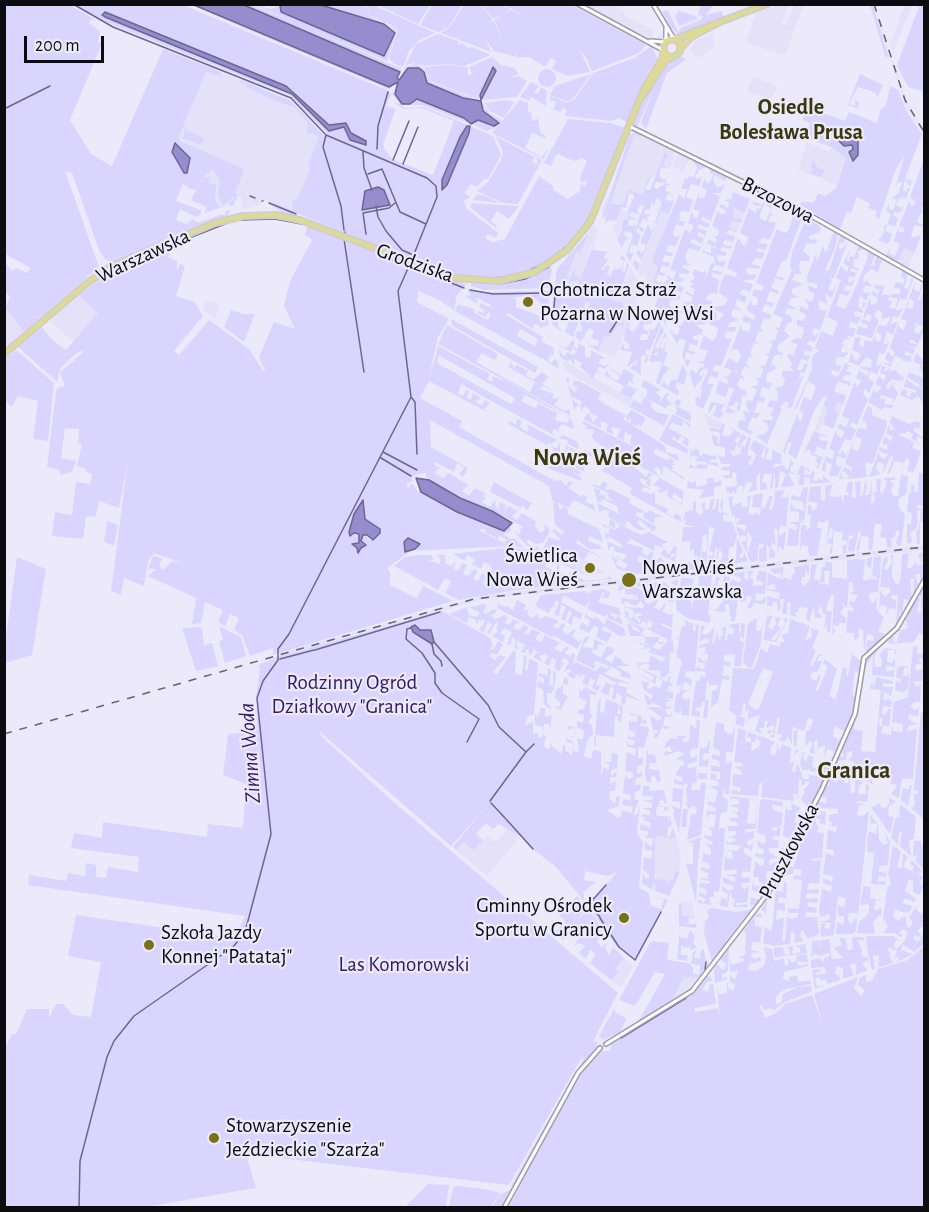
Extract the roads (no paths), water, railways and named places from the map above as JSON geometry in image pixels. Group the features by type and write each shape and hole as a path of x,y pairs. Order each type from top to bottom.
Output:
{"main road":[{"path":"720,22 691,37 681,48 679,54 671,57 663,50 665,41 767,4"},
{"path":"675,39 681,48"},
{"name":"Grodziska","path":"234,218 265,215 300,220 453,278 487,282 516,278 554,261 585,230 602,197 629,126 663,50"},
{"name":"Grodziska","path":"641,98 664,63 671,57"},
{"name":"Warszawska","path":"4,354 103,272 132,257 234,218"}],"street":[{"path":"578,4 663,50"},
{"path":"652,4 675,39"},
{"path":"650,42 665,41 666,26"},
{"name":"Brzozowa","path":"629,126 806,213 924,280"},
{"name":"Pruszkowska","path":"504,1208 578,1073 601,1044 606,1044 692,991 766,896 822,789 854,717 865,657 897,628 924,581"}],"waterway":[{"name":"Zimna Woda","path":"73,4 113,27 291,98 325,134"},
{"path":"4,109 50,86"},
{"path":"377,149 378,126 388,92"},
{"path":"393,160 409,121"},
{"path":"403,164 418,127"},
{"name":"Zimna Woda","path":"326,135 427,178 436,186 437,197 412,259"},
{"path":"326,135 323,147 341,206 344,230"},
{"path":"618,146 622,136"},
{"path":"363,152 364,168 372,190"},
{"path":"368,174 382,169 400,212 426,224"},
{"path":"250,196 255,198"},
{"path":"269,203 296,214"},
{"path":"366,234 363,213 389,208 395,203"},
{"path":"376,206 378,217 386,231 402,250 413,255"},
{"path":"582,228 591,215"},
{"path":"241,220 275,219 307,225"},
{"path":"136,259 230,222"},
{"path":"344,239 364,372"},
{"path":"552,258 569,244"},
{"path":"388,258 464,288"},
{"path":"526,272 543,264"},
{"name":"Zimna Woda","path":"79,1208 80,1161 107,1057 114,1041 134,1016 233,947 245,932 271,834 257,698 263,681 278,660 278,649 289,634 411,397 398,291 409,266"},
{"path":"499,284 525,279 549,267"},
{"path":"491,278 507,277"},
{"path":"470,290 493,294 544,293"},
{"path":"554,309 555,294"},
{"path":"610,332 617,321"},
{"path":"411,397 415,402 417,454"},
{"path":"383,452 417,470"},
{"path":"381,458 411,476"},
{"path":"315,650 440,612"},
{"path":"411,628 407,629 406,639 422,653 435,673 435,683 442,693 479,719 467,742"},
{"path":"434,642 488,705 499,727 526,752 490,801"},
{"path":"432,644 434,654 441,661 442,666"},
{"path":"280,659 314,650"},
{"path":"526,752 534,744"},
{"path":"491,803 505,818"},
{"path":"506,819 533,849"},
{"path":"600,917 589,904 606,885"},
{"path":"600,918 619,947 635,960 661,912"},
{"path":"705,970 706,962"},
{"path":"686,993 694,986"},
{"path":"621,1038 686,998"}],"railway":[{"path":"874,4 905,100 924,132"},
{"path":"4,734 474,599 924,547"}],"place":[{"name":"Ochotnicza Straż Pożarna w Nowej Wsi","path":"528,302"},
{"name":"Świetlica Nowa Wieś","path":"590,568"},
{"name":"Nowa Wieś Warszawska","path":"629,580"},
{"name":"Gminny Ośrodek Sportu w Granicy","path":"624,918"},
{"name":"Szkoła Jazdy Konnej \"Patataj\"","path":"149,945"},
{"name":"Stowarzyszenie Jeździeckie \"Szarża\"","path":"214,1138"}],"district":[{"name":"Osiedle Bolesława Prusa","path":"791,120"},
{"name":"Nowa Wieś","path":"587,458"},
{"name":"Granica","path":"854,771"}],"park label":[{"name":"Rodzinny Ogród Działkowy \"Granica\"","path":"352,695"},
{"name":"Las Komorowski","path":"404,965"}]}
